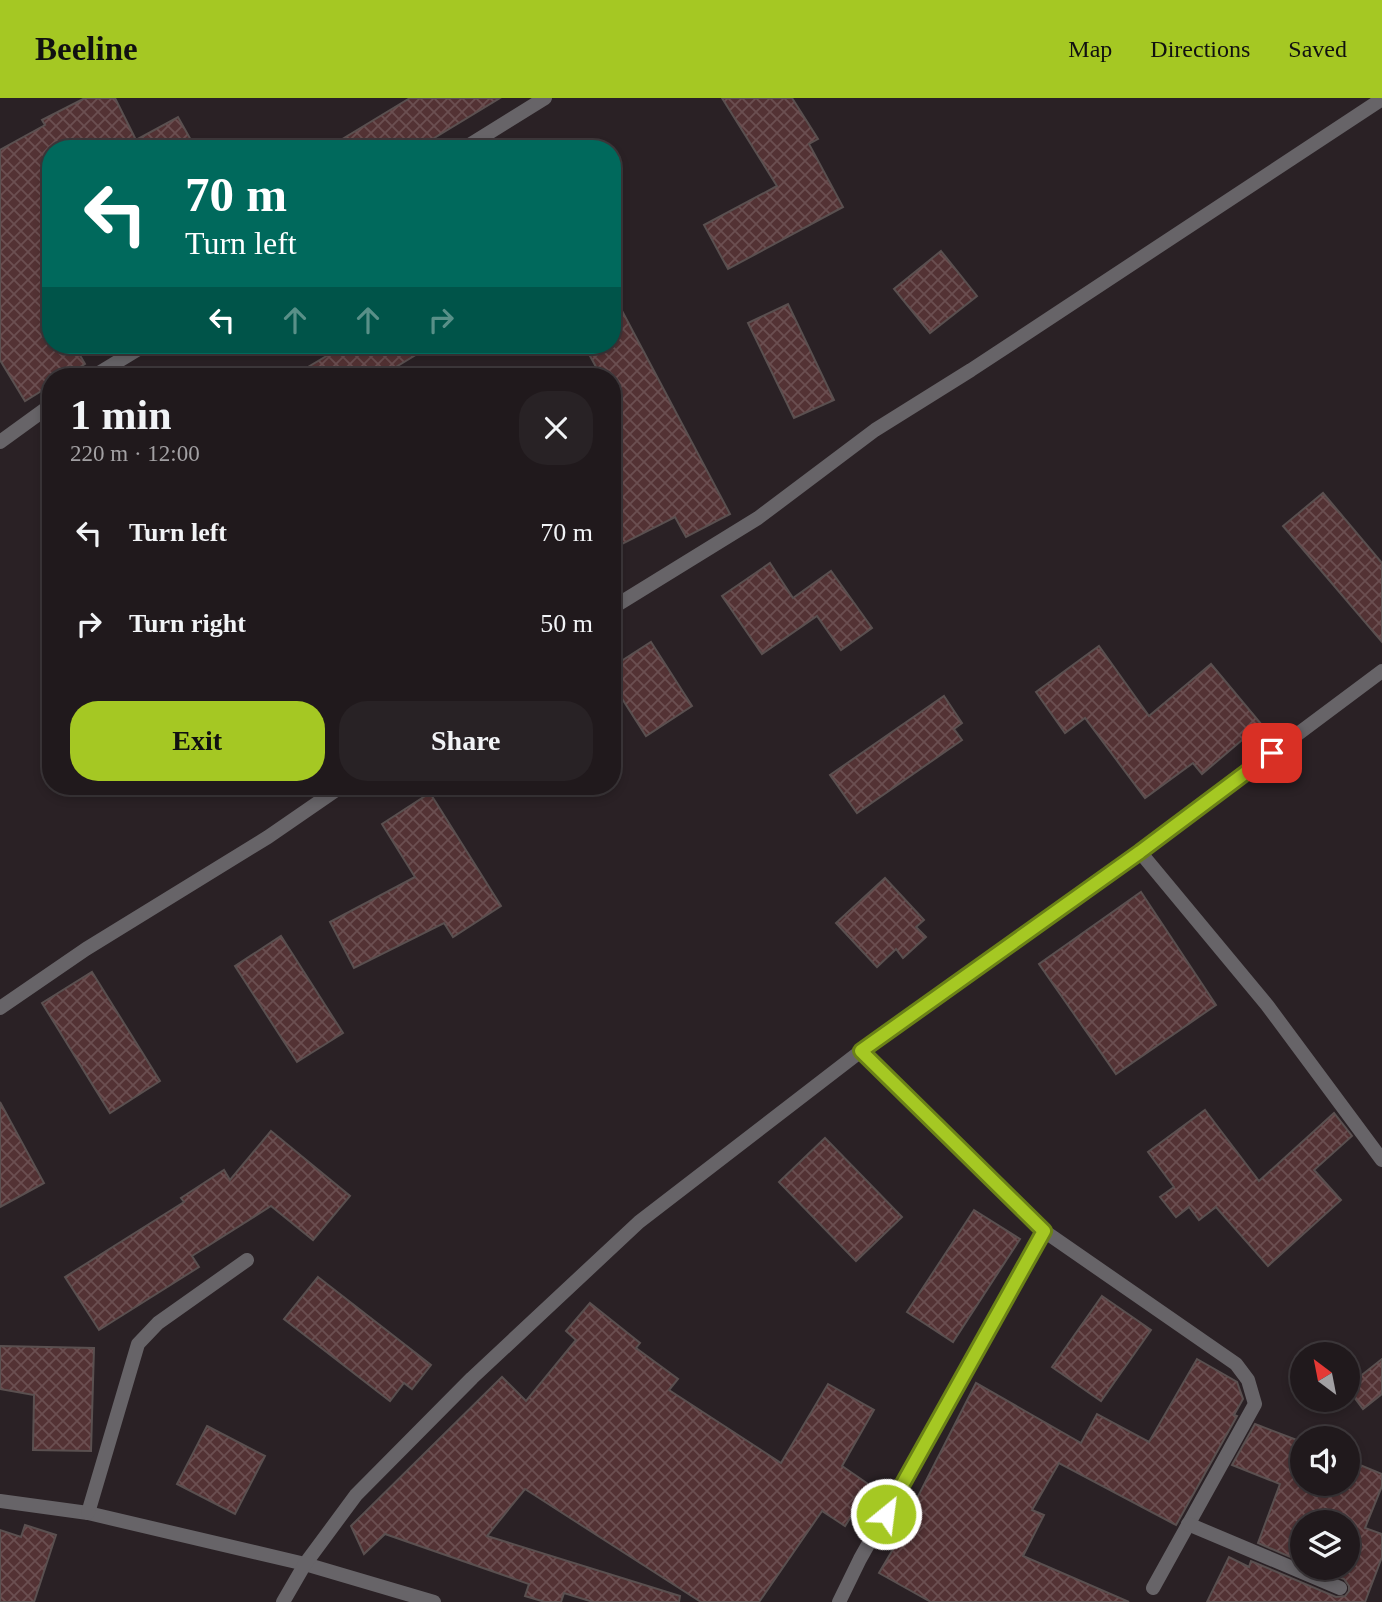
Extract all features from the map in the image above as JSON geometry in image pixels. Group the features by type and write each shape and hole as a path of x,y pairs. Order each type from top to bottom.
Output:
{"street":[{"path":"477,140 545,98"},
{"path":"621,602 758,518 875,430 982,363 1382,99"},
{"path":"107,368 130,354"},
{"path":"0,442 42,412"},
{"path":"283,1602 305,1564 356,1495 472,1378 639,1222 861,1051 1140,852 1382,671"},
{"path":"0,1008 86,949 268,837 329,795"},
{"path":"1140,852 1267,1005 1382,1160"},
{"path":"861,1051 1044,1231 1236,1364 1248,1380 1255,1404 1153,1588"},
{"path":"839,1602 860,1559 1044,1231"},
{"path":"88,1513 138,1344 158,1323 247,1260"},
{"path":"0,1501 88,1513 305,1564 434,1602"},
{"path":"1188,1524 1340,1588"}],"building":[{"path":"85,98 115,98 136,140 42,140 42,354 79,354 85,364 78,368 42,368 42,391 25,401 0,360 0,150 45,125 42,120"},
{"path":"410,98 500,98 431,140 341,140"},
{"path":"722,98 792,98 818,139 809,144 843,207 728,269 704,225 777,186"},
{"path":"178,117 191,140 136,140"},
{"path":"941,251 977,296 930,333 894,289"},
{"path":"788,304 834,400 794,418 748,323"},
{"path":"621,309 730,514 686,537 675,517 622,544 621,368 597,368 589,354 621,354"},
{"path":"330,354 417,354 394,368 306,368"},
{"path":"1323,493 1382,563 1382,642 1283,526"},
{"path":"770,563 793,598 831,571 872,628 841,650 817,616 762,654 722,596"},
{"path":"651,642 692,706 646,736 621,697 621,661"},
{"path":"1099,646 1149,716 1211,664 1261,724 1202,774 1193,763 1145,798 1085,718 1065,733 1036,692"},
{"path":"944,696 962,723 954,729 962,740 857,813 830,775"},
{"path":"427,795 431,795 501,906 453,937 444,923 354,968 330,922 415,877 382,824"},
{"path":"885,878 924,920 916,927 926,937 903,958 896,949 877,967 836,923"},
{"path":"1141,892 1216,1005 1116,1074 1039,964"},
{"path":"281,936 343,1033 297,1062 235,966"},
{"path":"92,972 160,1081 110,1113 42,1003"},
{"path":"0,1102 44,1183 0,1207"},
{"path":"1205,1110 1259,1181 1334,1113 1352,1136 1314,1170 1341,1200 1268,1266 1216,1207 1199,1220 1189,1207 1176,1217 1160,1197 1174,1187 1148,1152"},
{"path":"271,1131 350,1196 313,1240 271,1206 192,1256 199,1267 99,1330 65,1277 184,1202 181,1198 224,1170 230,1180"},
{"path":"825,1138 902,1217 856,1261 779,1182"},
{"path":"974,1210 1020,1239 953,1342 907,1312"},
{"path":"318,1277 431,1365 412,1389 404,1383 390,1401 284,1319"},
{"path":"1102,1296 1151,1330 1101,1401 1052,1367"},
{"path":"590,1303 640,1343 636,1348 678,1379 669,1390 781,1463 828,1384 874,1410 842,1466 871,1486 845,1526 822,1511 759,1602 701,1602 525,1489 487,1536 680,1596 679,1602 593,1602 564,1593 561,1602 545,1602 525,1596 529,1584 385,1534 364,1554 351,1526 502,1377 526,1401 576,1340 566,1331"},
{"path":"0,1346 94,1348 91,1451 33,1450 34,1395 0,1389"},
{"path":"1197,1359 1237,1382 1243,1399 1234,1415 1237,1416 1176,1525 1059,1463 1032,1510 1044,1515 1023,1556 1129,1602 931,1602 879,1573 914,1514 910,1512 976,1383 1081,1443 1097,1414 1149,1442"},
{"path":"1382,1359 1382,1394 1363,1409 1360,1405 1360,1376"},
{"path":"1255,1424 1290,1437 1290,1496 1360,1496 1360,1465 1382,1474 1382,1486 1365,1528 1382,1534 1382,1557 1365,1602 1207,1602 1229,1557 1249,1567 1251,1561 1290,1578 1290,1580 1336,1597 1345,1596 1349,1591 1345,1580 1360,1580 1360,1510 1290,1510 1290,1557 1258,1543 1280,1484 1232,1465"},
{"path":"207,1426 265,1456 235,1514 177,1484"},
{"path":"25,1525 56,1535 34,1602 0,1602 0,1530 21,1537"}],"route":[{"path":"886,1514 1044,1231 861,1051 1140,852 1272,753"}]}
